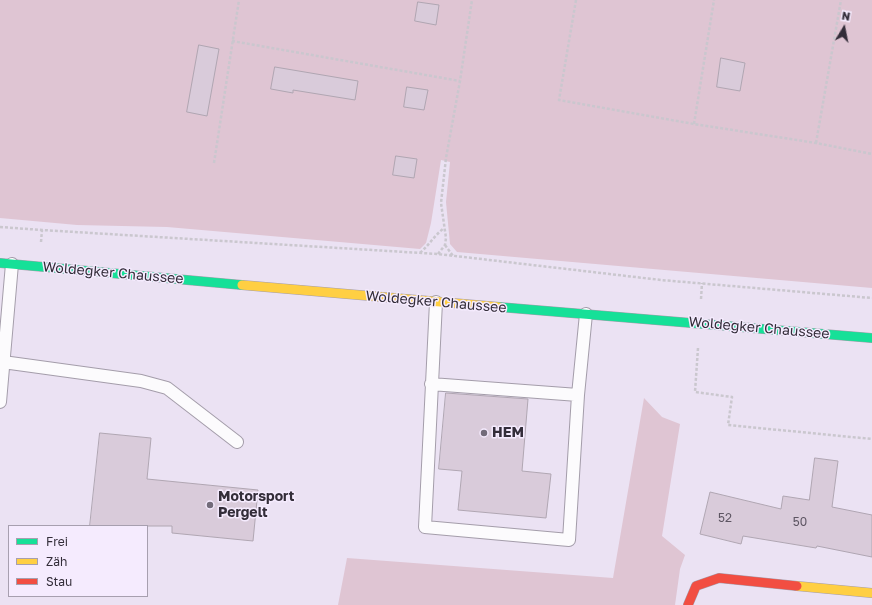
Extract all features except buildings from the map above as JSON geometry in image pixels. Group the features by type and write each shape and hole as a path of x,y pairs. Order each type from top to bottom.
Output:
{"main road":[{"name":"Woldegker Chaussee","path":"6,264 436,302 872,338"},
{"path":"688,605 696,586 719,578 872,593"}],"lane":[{"path":"0,402 3,362 6,264"},
{"path":"436,302 425,526 569,540 578,395 586,314"},
{"path":"3,362 141,381 167,388 237,442"},
{"path":"432,384 578,395"}],"path":[{"path":"214,162 239,0"},
{"path":"438,254 445,245 446,238 441,203 446,158 460,81 472,0"},
{"path":"576,0 559,100 694,124 816,143 872,154"},
{"path":"694,124 714,0"},
{"path":"816,143 841,0"},
{"path":"232,41 460,81"},
{"path":"0,226 42,230 438,254 662,280 872,298"},
{"path":"420,253 428,245 434,235 444,228"},
{"path":"445,245 454,256"},
{"path":"700,323 695,392 732,397 728,425 872,439"}],"shaded area":[{"path":"0,0 872,0 872,288 457,252 450,244 446,202 450,162 441,160 431,223 426,243 420,249 167,227 77,225 0,218"},
{"path":"644,398 662,417 680,424 662,536 685,555 680,569 675,605 338,605 347,558 613,578"}],"traffic: fast":[{"path":"0,263 242,285"},
{"path":"499,307 872,338"}],"traffic: slow":[{"path":"242,285 499,307"},
{"path":"797,586 872,593"}],"traffic: jam":[{"path":"688,605 696,586 719,578 797,586"}],"place":[{"name":"HEM","path":"484,433"},
{"name":"Motorsport Pergelt","path":"210,505"}]}
